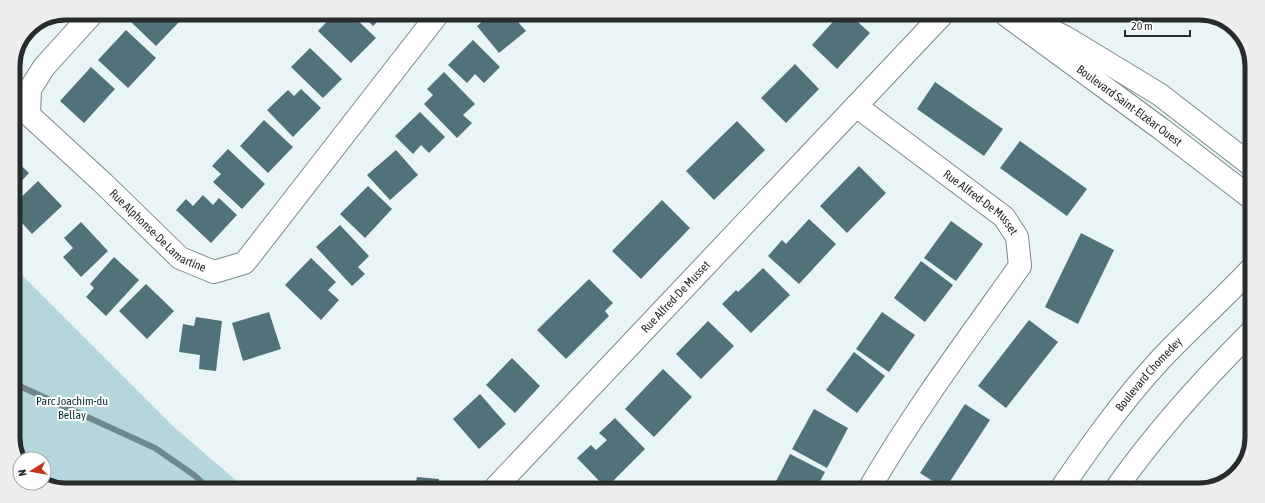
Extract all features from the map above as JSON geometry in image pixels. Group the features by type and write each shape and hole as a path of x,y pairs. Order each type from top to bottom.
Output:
{"street":[{"name":"Rue Alphonse-De Lamartine","path":"87,20 44,67 30,89 29,115 103,183 180,258 214,272 244,263 246,261 433,20"},
{"name":"Rue Alfred-De Musset","path":"500,483 937,20"},
{"name":"Boulevard Saint-Elzéar Ouest","path":"1013,20 1160,128 1245,193"},
{"name":"Boulevard Saint-Elzéar Ouest","path":"1032,20 1065,37 1158,94 1245,160"},
{"name":"Rue Alfred-De Musset","path":"856,106 1004,217 1017,237 1020,266 914,416 872,483"},
{"name":"Boulevard Chomedey","path":"1065,483 1105,426 1158,362 1245,275"},
{"path":"1120,483 1176,412 1207,376 1245,338"}],"green space":[{"name":"Parc Joachim-du Bellay","path":"20,273 175,428 239,483 60,483 52,481 52,451 23,451 21,446"}],"building":[{"path":"133,20 181,20 156,46 131,22"},
{"path":"328,20 357,20 376,38 351,63 318,31"},
{"path":"367,20 379,20 373,26"},
{"path":"484,20 516,20 526,31 499,53 477,26"},
{"path":"834,20 856,20 870,33 837,69 812,45"},
{"path":"126,30 156,58 128,88 98,60"},
{"path":"473,40 500,67 484,83 475,74 467,83 448,65"},
{"path":"310,48 342,79 323,98 291,67"},
{"path":"795,64 819,89 786,123 761,98"},
{"path":"91,67 115,89 84,123 60,101"},
{"path":"444,72 475,104 463,115 472,123 457,138 424,104 433,95 427,89"},
{"path":"935,82 1003,129 984,156 917,109"},
{"path":"301,89 321,108 293,137 267,110 288,90 294,96"},
{"path":"420,112 445,137 429,153 421,145 413,154 395,136"},
{"path":"264,120 293,147 268,173 240,146"},
{"path":"737,121 765,150 714,200 686,171"},
{"path":"1020,141 1087,189 1067,216 1000,168"},
{"path":"228,149 265,184 242,209 213,182 221,174 212,166"},
{"path":"396,150 418,175 390,200 367,175"},
{"path":"20,165 29,173 20,183"},
{"path":"859,166 886,193 847,233 820,206"},
{"path":"38,181 62,206 32,234 20,221 20,198"},
{"path":"368,186 392,209 365,238 340,214"},
{"path":"203,195 213,205 219,198 237,215 211,243 176,210 186,199 193,206"},
{"path":"662,200 690,228 641,279 612,251"},
{"path":"809,219 836,244 799,284 768,256 782,240 786,244"},
{"path":"951,221 983,244 956,281 924,258"},
{"path":"81,222 108,251 81,277 63,257 73,248 64,238"},
{"path":"340,225 369,256 358,267 365,274 352,286 316,247"},
{"path":"1081,233 1114,250 1078,324 1045,307"},
{"path":"114,257 139,280 106,316 86,297 94,288 90,284"},
{"path":"311,258 336,282 328,290 339,300 321,320 285,285"},
{"path":"921,261 953,285 925,322 894,298"},
{"path":"763,268 790,295 751,333 722,304 736,290 738,292"},
{"path":"589,279 613,303 605,311 609,316 566,359 537,330"},
{"path":"146,284 174,311 147,339 119,311"},
{"path":"269,312 281,349 243,361 232,323"},
{"path":"882,312 915,335 889,372 856,349"},
{"path":"196,317 222,321 216,371 199,369 200,355 179,352 183,324 194,326"},
{"path":"1029,320 1058,342 1006,408 978,386"},
{"path":"708,321 734,346 701,379 676,354"},
{"path":"854,352 885,376 857,413 826,390"},
{"path":"512,358 540,386 515,413 486,385"},
{"path":"663,369 692,397 654,437 625,409"},
{"path":"480,394 506,424 479,449 453,419"},
{"path":"965,404 990,420 949,483 936,483 920,473"},
{"path":"814,409 848,428 827,468 792,449"},
{"path":"615,418 645,449 611,483 601,483 577,458 591,445 596,450 607,440 599,433"},
{"path":"790,454 825,472 819,483 775,483"},
{"path":"417,477 439,479 439,483 416,483"},
{"path":"397,481 416,483 397,483"}],"waterway":[{"path":"20,386 155,448 194,475 203,483"}]}
